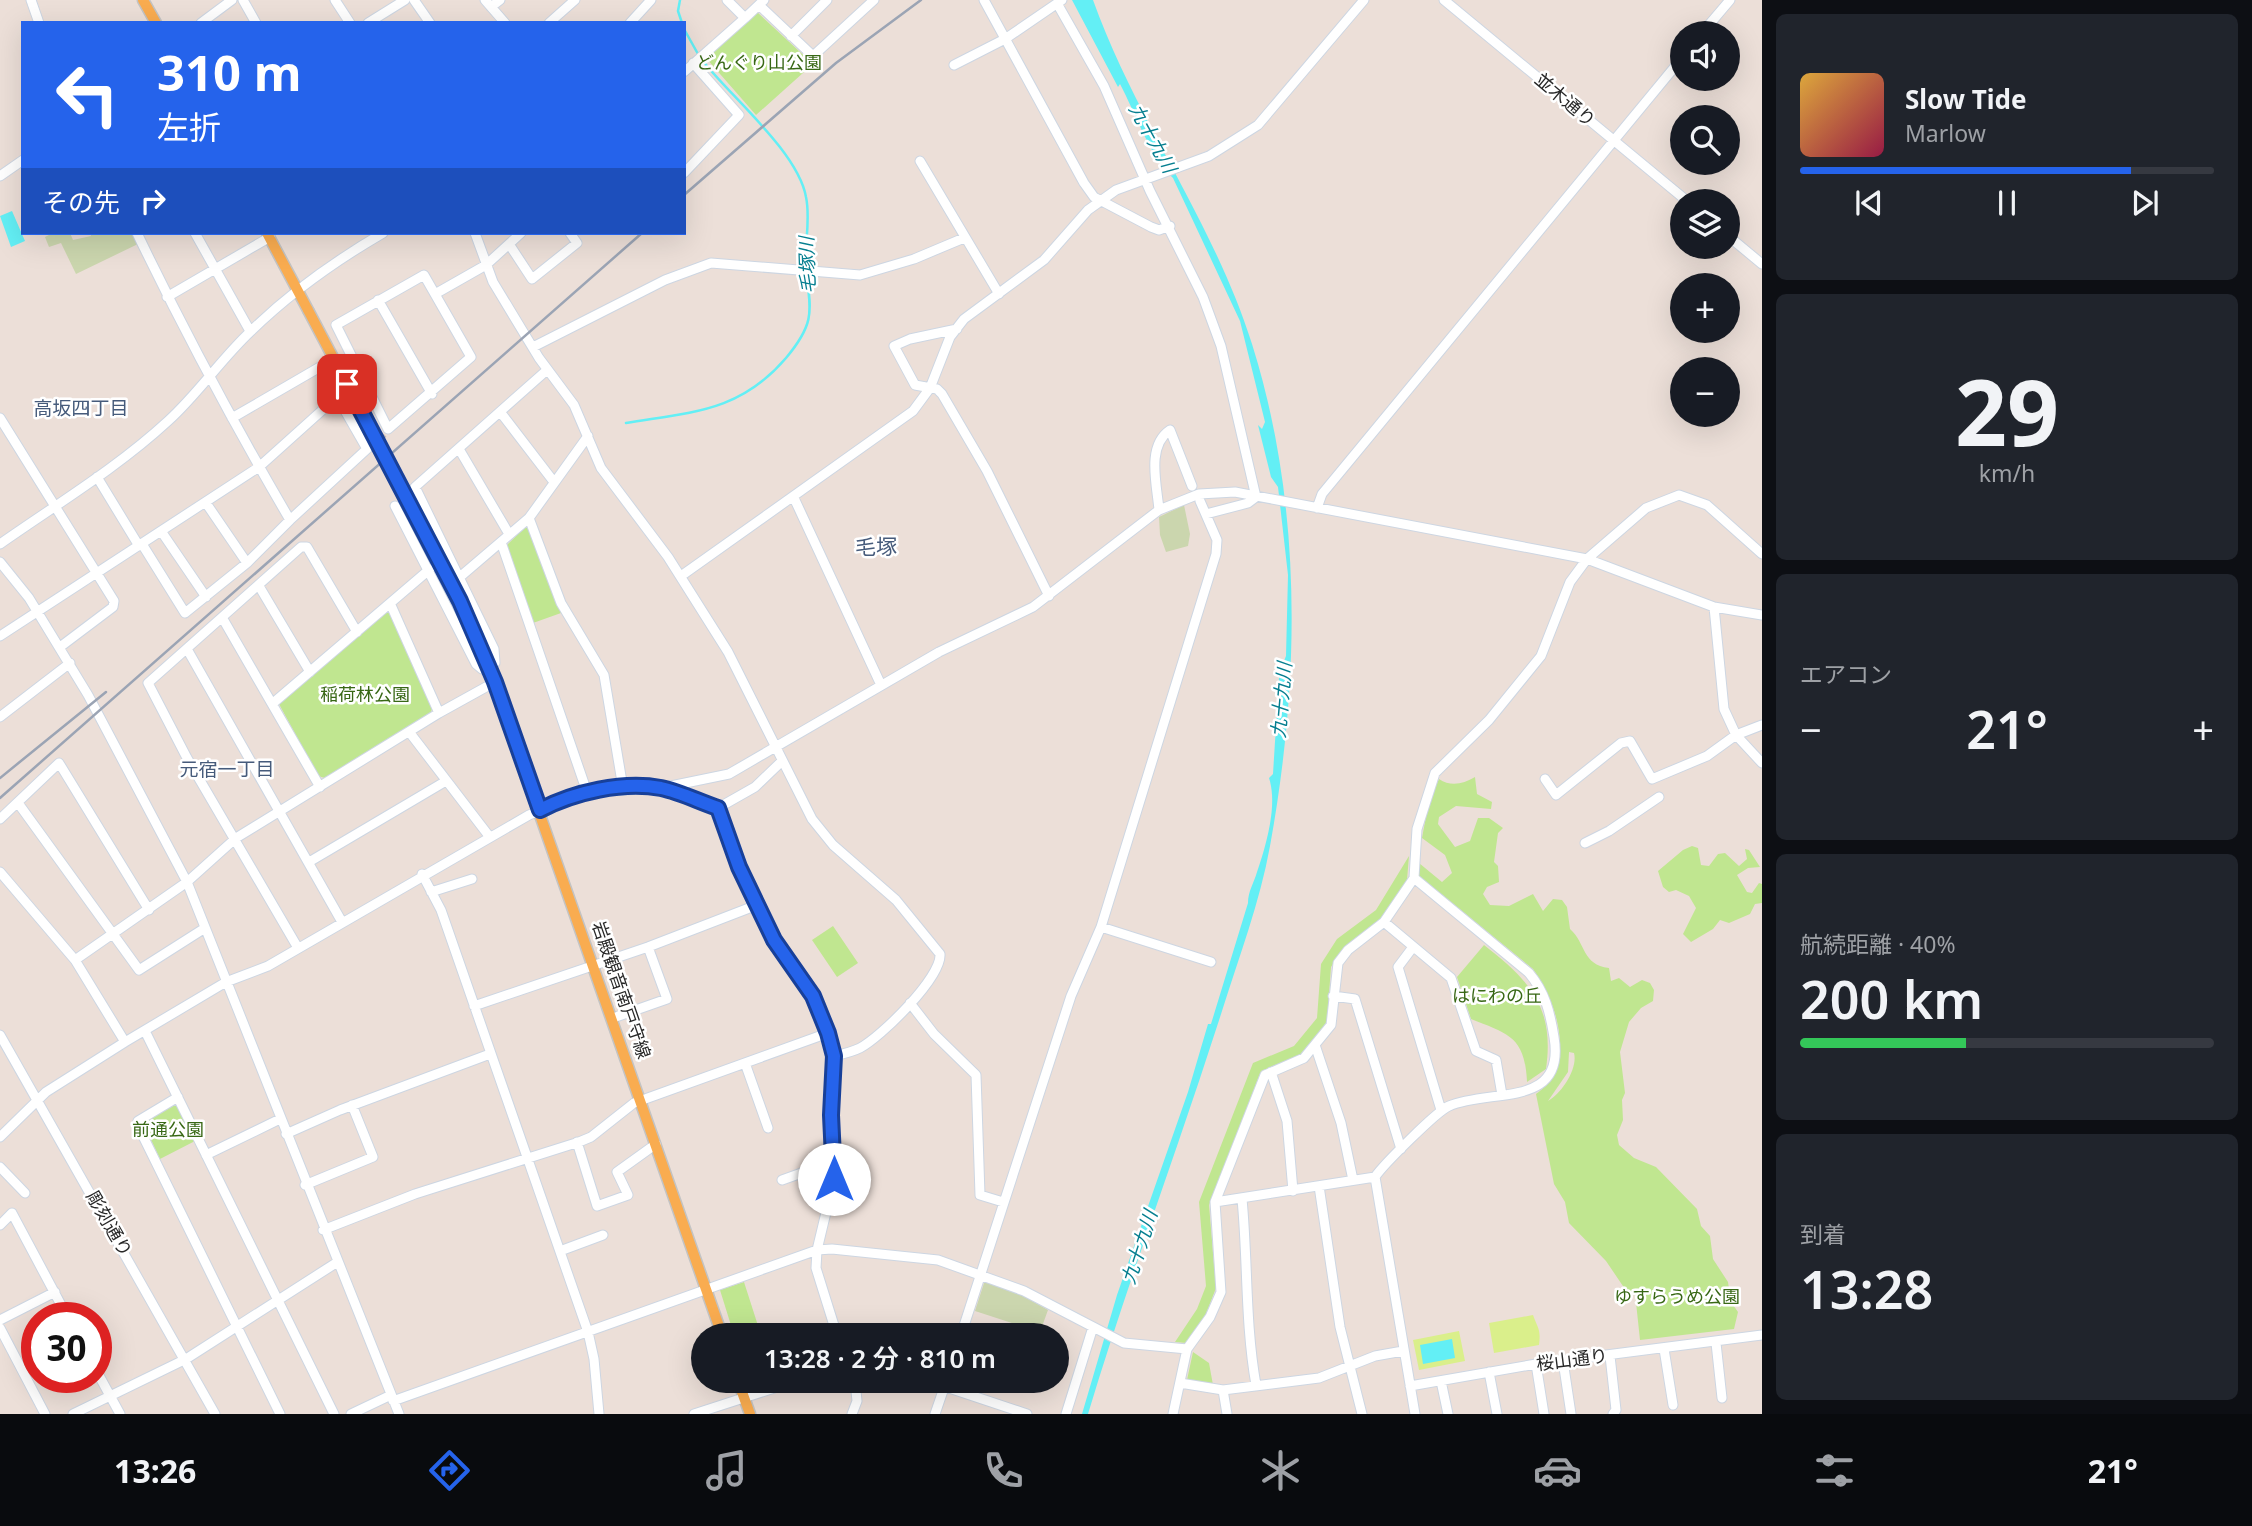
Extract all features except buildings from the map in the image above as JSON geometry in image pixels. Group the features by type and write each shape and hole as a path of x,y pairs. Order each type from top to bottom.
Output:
{"main road":[{"path":"143,0 155,21"},
{"path":"268,235 297,289"},
{"name":"岩殿観音南戸守線","path":"297,289 433,547 495,682 718,1323"},
{"path":"742,1393 750,1414"}],"street":[{"path":"30,0 38,21"},
{"path":"204,21 232,0"},
{"path":"243,0 255,21"},
{"path":"335,0 349,21"},
{"path":"371,21 405,0"},
{"path":"414,0 429,21"},
{"path":"500,0 488,4 503,21"},
{"path":"551,21 575,0"},
{"path":"631,21 651,0"},
{"path":"727,0 745,18"},
{"path":"791,36 827,0"},
{"path":"686,70 762,2 791,36 811,55 816,55 874,0"},
{"path":"984,0 1094,197 1151,227 1159,230 1170,226"},
{"path":"681,576 901,422 930,388 941,357 964,319 1044,260 1088,210 1101,200 1146,177 1226,148 1258,125 1364,0"},
{"name":"並木通り","path":"1444,0 1672,189"},
{"path":"1712,21 1730,0"},
{"path":"954,65 1005,38 1060,2 1104,86 1203,297 1221,346 1259,497"},
{"path":"686,171 738,115 693,63"},
{"path":"1317,509 1322,494 1670,73"},
{"path":"920,160 999,294"},
{"path":"0,176 21,161"},
{"path":"138,235 209,378 290,520"},
{"path":"196,235 250,331"},
{"path":"167,297 268,235"},
{"path":"0,544 148,439 209,378 250,331 297,289 380,235"},
{"path":"476,235 486,265 503,299 547,370 574,405 593,454 612,485 681,576 728,652 781,762 821,833 896,900 940,954 938,968 910,1003 863,1047 834,1056"},
{"path":"435,294 486,265 519,235"},
{"path":"509,244 533,279 577,243 571,235"},
{"path":"533,347 665,280 711,263 860,275 914,259 964,238"},
{"path":"1740,246 1762,264"},
{"path":"422,275 471,357 432,394 387,429 336,329 338,322 378,300 422,275"},
{"path":"378,300 432,394"},
{"path":"957,329 910,339 894,346 915,385 942,394 987,471 1049,596"},
{"path":"97,477 185,613 247,563 367,449 320,367 232,418"},
{"path":"396,506 476,664 482,669 487,663 495,663 494,649 461,576 415,487 547,370"},
{"path":"0,636 259,467 338,396"},
{"path":"500,413 554,482"},
{"path":"0,418 114,601 113,607 60,647"},
{"path":"1159,510 1155,460 1160,439 1171,429 1192,486"},
{"path":"461,576 529,518 588,436"},
{"path":"459,449 509,534"},
{"path":"0,1137 37,1099 125,1042 226,982 268,966 489,836 540,810 587,792 661,788 729,774 939,652 1008,620 1049,596 1159,510 1199,494 1234,492 1587,559 1714,607 1762,615"},
{"path":"1173,1414 1187,1349 1210,1317 1221,1292 1216,1202 1249,1112 1265,1075 1304,1058 1331,1025 1338,963 1348,950 1384,922 1414,878 1417,829 1435,773 1489,720 1541,656 1570,582 1587,559 1646,508 1679,495 1713,509 1762,554"},
{"path":"1206,514 1248,503 1259,497"},
{"path":"794,498 881,685"},
{"path":"965,1323 1071,996 1101,927 1216,554 1217,540 1200,501"},
{"path":"205,503 247,563"},
{"path":"529,518 561,603 604,675 623,788"},
{"path":"161,531 206,597"},
{"path":"501,542 587,792"},
{"path":"298,948 148,683 301,547 307,547 357,632"},
{"path":"0,562 38,612 70,663 187,882 336,1263 399,1414"},
{"path":"272,704 430,569"},
{"path":"259,586 310,672"},
{"path":"390,603 439,713"},
{"path":"1714,607 1724,709 1736,735 1762,763"},
{"path":"223,618 320,787"},
{"path":"187,649 342,922"},
{"path":"0,717 70,663"},
{"path":"75,960 187,882 236,838 439,713 495,682"},
{"path":"1545,779 1556,795 1621,743 1630,741 1652,779 1707,756 1736,735 1762,725"},
{"path":"410,733 489,836"},
{"path":"661,788 718,808 755,788 781,762"},
{"path":"0,819 59,763 149,909"},
{"path":"309,862 446,781"},
{"path":"1585,843 1609,831 1659,797"},
{"path":"18,803 139,970 205,928"},
{"path":"718,808 739,867 779,949 816,1003 834,1056 831,1115 835,1161 832,1193 817,1251 820,1286 833,1323"},
{"path":"0,872 75,960 125,1042"},
{"path":"422,874 441,910 588,1332 594,1359 599,1414"},
{"path":"1216,1202 1375,1177 1441,1110 1454,1104 1532,1089 1541,1084 1552,1070 1555,1041 1545,997 1529,973 1414,878"},
{"path":"431,892 472,879"},
{"path":"474,1006 593,963 648,947 757,905"},
{"path":"1384,922 1451,978 1476,1051 1496,1060 1502,1095"},
{"path":"1101,927 1211,962"},
{"path":"612,1018 667,999 648,947"},
{"path":"1413,947 1398,967 1441,1110"},
{"path":"1333,996 1355,999 1401,1149"},
{"path":"910,1003 934,1034 976,1075 980,1195 1003,1202"},
{"path":"145,1031 334,1414"},
{"path":"323,1230 374,1209 591,1137 641,1100 828,1033"},
{"name":"彫刻通り","path":"0,1035 215,1414"},
{"path":"1315,1045 1341,1123 1353,1180"},
{"path":"286,1134 352,1105 490,1054"},
{"path":"745,1063 768,1128"},
{"path":"1271,1072 1287,1121 1293,1191"},
{"path":"178,1097 138,1121 139,1130 280,1414"},
{"path":"305,1185 373,1157 352,1105"},
{"path":"206,1155 280,1119"},
{"path":"577,1142 597,1206 628,1195 617,1172 656,1144"},
{"path":"782,1180 835,1161"},
{"path":"0,1167 25,1193"},
{"path":"1375,1177 1415,1414"},
{"path":"1319,1186 1348,1367 1359,1394 1362,1414"},
{"path":"1242,1199 1248,1274 1246,1319 1256,1385"},
{"path":"0,1225 12,1213 60,1302"},
{"path":"560,1251 603,1235"},
{"path":"351,1414 817,1251 832,1249 938,1260 1024,1291 1119,1340 1138,1346 1187,1349"},
{"path":"73,1414 186,1359 336,1263"},
{"path":"0,1320 55,1292"},
{"path":"1066,1414 1094,1327"},
{"path":"0,1328 45,1414"},
{"name":"桜山通り","path":"1410,1386 1536,1364 1717,1343 1762,1335"},
{"path":"1717,1343 1722,1398"},
{"path":"1664,1349 1672,1405"},
{"path":"1180,1383 1223,1390 1319,1378 1375,1356 1403,1351"},
{"path":"1610,1356 1616,1410 1613,1414"},
{"path":"1563,1361 1571,1414"},
{"path":"1536,1364 1544,1414"},
{"path":"1489,1372 1497,1414"},
{"path":"1441,1381 1448,1414"},
{"path":"1223,1390 1227,1414"},
{"path":"108,1393 120,1414"},
{"path":"694,1414 757,1393"},
{"path":"852,1414 857,1401 856,1393"},
{"path":"935,1414 942,1393"},
{"path":"972,1393 1027,1414"}],"green space":[{"name":"どんぐり山公園","path":"757,12 813,64 756,115 706,58"},
{"path":"71,235 73,240 91,235 133,235 138,244 76,274 61,243 49,247 45,237"},
{"path":"1184,505 1190,534 1188,546 1166,552 1160,535 1159,517"},
{"path":"525,527 529,529 561,613 533,623 506,546"},
{"name":"稲荷林公園","path":"386,611 392,613 432,709 430,714 325,778 318,776 279,704"},
{"name":"ゆすらうめ公園","path":"1475,777 1477,794 1492,802 1491,809 1456,806 1439,817 1438,824 1455,847 1470,841 1478,818 1489,818 1503,828 1498,833 1494,862 1498,866 1499,882 1487,887 1483,894 1490,905 1509,906 1533,894 1543,911 1553,899 1562,900 1567,907 1570,929 1594,963 1609,968 1611,981 1619,978 1630,987 1642,980 1650,983 1654,990 1653,1001 1641,1008 1629,1022 1620,1052 1625,1093 1622,1100 1623,1120 1617,1135 1619,1145 1634,1158 1656,1167 1697,1209 1701,1226 1710,1236 1713,1259 1728,1282 1731,1302 1738,1312 1734,1329 1640,1340 1635,1293 1627,1292 1606,1261 1569,1223 1565,1202 1554,1184 1536,1094 1549,1082 1560,1051 1556,1016 1550,999 1533,969 1418,875 1419,863 1442,882 1452,873 1445,855 1422,838 1429,800 1439,779 1452,784","holes":["1569,1052 1574,1053 1574,1066 1568,1080 1548,1101 1568,1072"]},
{"path":"1692,846 1698,848 1701,865 1709,866 1718,854 1725,853 1739,866 1747,859 1745,849 1749,850 1760,867 1748,868 1737,875 1747,892 1752,893 1759,883 1762,884 1762,903 1755,904 1750,914 1729,923 1720,920 1713,929 1691,942 1683,934 1696,908 1689,896 1676,890 1669,892 1663,887 1658,871 1683,850"},
{"path":"1409,856 1407,880 1384,916 1344,947 1331,967 1327,1022 1300,1055 1261,1071 1209,1205 1216,1288 1206,1314 1187,1343 1175,1342 1197,1309 1206,1286 1199,1202 1253,1063 1294,1046 1317,1018 1321,964 1337,939 1376,910"},
{"path":"833,926 858,963 837,977 812,940"},
{"name":"はにわの丘","path":"1484,945 1526,983 1542,1012 1548,1047 1546,1069 1527,1082 1523,1055 1518,1046 1505,1034 1471,1019 1457,977"},
{"name":"前通公園","path":"173,1105 178,1106 195,1141 160,1159 145,1127 146,1120"},
{"path":"985,1280 1010,1288 1048,1310 1043,1323 1012,1323 975,1311"},
{"path":"744,1282 757,1323 730,1323 720,1290"},
{"path":"1533,1315 1539,1332 1539,1345 1494,1353 1489,1323"},
{"path":"1459,1331 1465,1361 1419,1370 1413,1340"},
{"path":"1193,1352 1209,1363 1213,1385 1187,1380"}],"water":[{"name":"九十九川","path":"1072,0 1093,0 1131,87 1236,299 1269,405 1281,468 1291,594 1287,721 1280,784 1261,888 1088,1414 1082,1414 1117,1295 1188,1092 1208,1024 1211,1024 1267,838 1272,813 1269,778 1273,774 1280,661 1284,661 1286,656 1288,575 1278,487 1271,477 1258,425 1262,429 1265,422 1240,321 1173,178 1151,147 1120,84 1118,87"},
{"path":"12,211 25,241 11,247 0,216"},
{"path":"1452,1339 1455,1358 1423,1364 1420,1345"}],"waterway":[{"name":"毛塚川","path":"680,0 678,11 681,21"},
{"name":"毛塚川","path":"686,33 698,54"},
{"name":"毛塚川","path":"702,60 762,125 800,180 807,206 806,268"},
{"name":"毛塚川","path":"626,423 714,407 751,389 769,376 795,347 806,328 810,310 806,274"}],"tunnel":[{"path":"367,449 388,429"}],"railway":[{"path":"686,193 836,63 921,0"},
{"path":"0,798 640,235"},
{"path":"0,778 106,692"}],"district":[{"name":"高坂四丁目","path":"81,408"},
{"name":"毛塚","path":"876,547"},
{"name":"元宿一丁目","path":"227,769"}],"route":[{"path":"347,384 460,601 495,682 540,810 587,792 623,788 661,788 718,808 739,867 774,940 813,996 828,1033 834,1056 831,1115 834,1179"}]}
